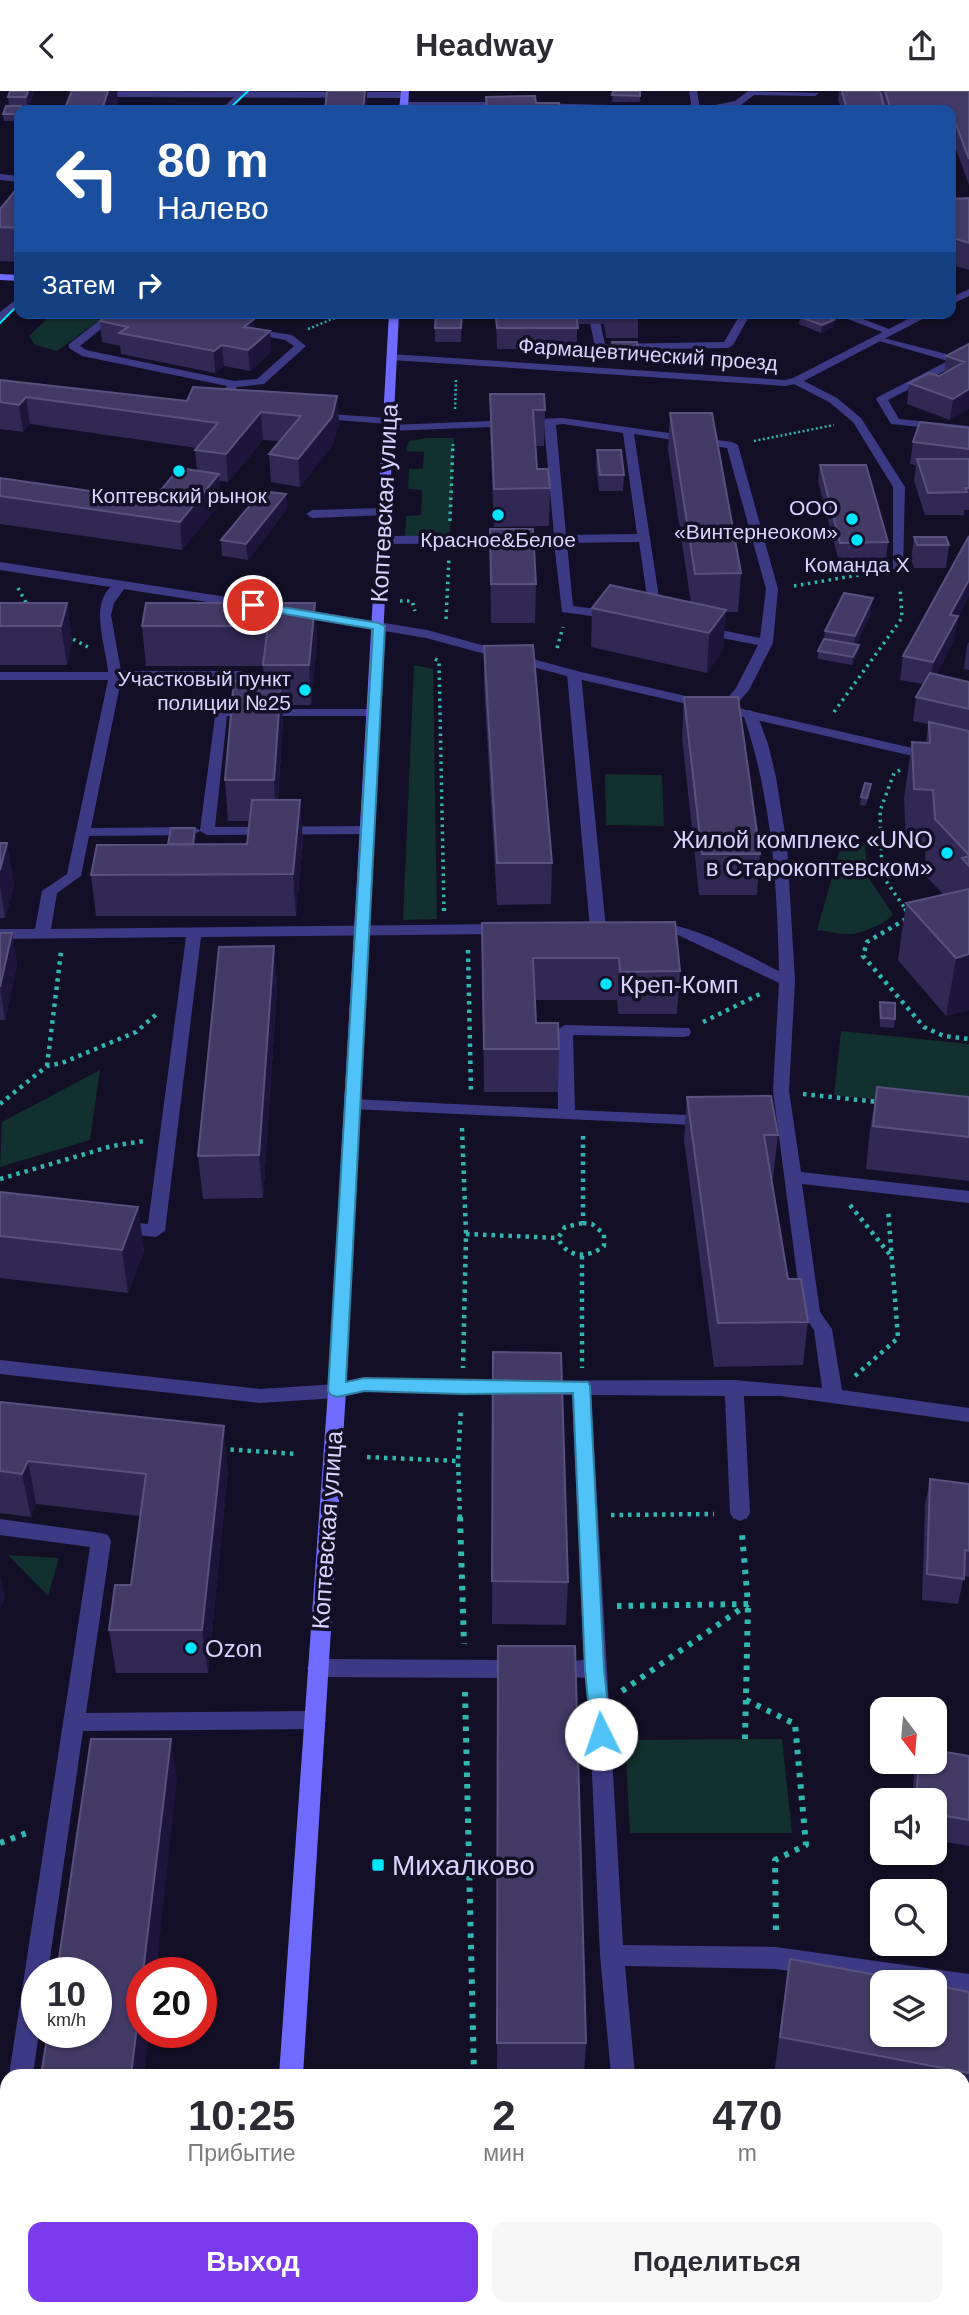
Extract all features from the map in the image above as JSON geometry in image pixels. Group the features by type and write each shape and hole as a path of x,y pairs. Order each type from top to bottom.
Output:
{"street":[{"path":"727,105 738,103 752,92 814,92 817,105"},
{"path":"74,96 243,93 540,105"},
{"path":"0,319 14,305"},
{"path":"109,319 73,346 82,353 234,384 260,381 301,346 288,337 237,328"},
{"name":"Коптевская улица","path":"291,2069 337,1391 394,319"},
{"path":"594,319 600,347 728,345 743,319"},
{"path":"854,319 892,332"},
{"name":"Фармацевтический проезд","path":"391,357 773,383 796,381 917,319"},
{"path":"880,338 964,360"},
{"path":"964,360 882,399 889,422 969,429"},
{"path":"796,381 832,400 863,421 899,487 899,569"},
{"path":"214,408 234,384"},
{"path":"201,407 227,409"},
{"path":"296,415 455,427 550,424 563,421 732,446 772,589 766,643 742,690 725,709"},
{"path":"550,424 567,609 650,620 644,538 628,430"},
{"path":"312,514 383,512"},
{"path":"382,540 644,538"},
{"path":"0,566 427,634 574,674 969,765"},
{"path":"42,934 50,891 74,876 115,676 113,653 104,625 105,610 109,598 121,585"},
{"path":"693,628 766,643"},
{"path":"574,674 599,929"},
{"path":"0,676 241,675 236,713"},
{"path":"207,831 221,712 374,713"},
{"path":"750,714 757,731 772,801 785,923 787,981 778,1125 792,1177 811,1313 823,1329 833,1395"},
{"path":"908,771 921,754"},
{"path":"83,832 368,830"},
{"path":"0,934 520,929"},
{"path":"640,929 681,930 787,981"},
{"path":"104,1226 156,1231 194,932"},
{"path":"575,1115 565,1030 682,1032"},
{"path":"352,1104 731,1123"},
{"path":"792,1177 969,1197"},
{"path":"0,1367 260,1396 337,1391 364,1385 781,1389 969,1415"},
{"path":"582,1386 595,1669 600,1706 612,1955 622,2069"},
{"path":"734,1387 740,1513"},
{"path":"0,1527 101,1541 22,2069"},
{"path":"318,1668 595,1669"},
{"path":"74,1722 315,1720"},
{"path":"612,1955 776,1958 969,1985"}],"path":[{"path":"288,337 332,319"},
{"path":"422,359 421,368 456,380 446,623 432,624 420,650 439,661 444,929"},
{"path":"732,446 863,421"},
{"path":"772,589 899,569 902,618 834,712"},
{"path":"12,578 30,608"},
{"path":"58,632 92,649 113,653"},
{"path":"908,771 894,773 880,811 882,875 889,888 906,906 906,920 899,927 867,941 862,948 863,956 924,1027 944,1037 969,1039"},
{"path":"468,929 466,1234 463,1388 458,1461 474,2069"},
{"path":"47,1066 63,933"},
{"path":"682,1032 787,981"},
{"path":"0,1104 47,1066 62,1063 136,1032 159,1011 185,1000"},
{"path":"781,1091 888,1104"},
{"path":"575,1115 583,1223"},
{"path":"0,1179 112,1146 168,1138"},
{"path":"832,1181 891,1257"},
{"path":"833,1395 898,1338 886,1187"},
{"path":"583,1223 599,1228 606,1240 599,1251 583,1256 565,1251 558,1238 565,1227 583,1223"},
{"path":"466,1234 558,1238"},
{"path":"582,1386 583,1256"},
{"path":"212,1448 298,1454"},
{"path":"367,1457 458,1461"},
{"path":"589,1515 740,1513 748,1604 745,1739"},
{"path":"592,1607 748,1604"},
{"path":"600,1706 748,1604"},
{"path":"746,1700 795,1724 806,1845 775,1860 776,1958"}],"green space":[{"path":"47,319 101,319 57,351 35,345 29,336"},
{"path":"454,438 450,537 405,537 406,516 421,515 422,490 408,489 409,469 423,469 424,452 406,451 409,441"},
{"path":"414,665 433,669 437,919 403,920"},
{"path":"605,774 662,775 664,826 606,825"},
{"path":"842,842 865,845 868,877 893,914 875,927 852,934 817,930"},
{"path":"841,1031 969,1044 969,1110 834,1095"},
{"path":"100,1070 90,1140 0,1167 2,1122"},
{"path":"8,1555 59,1558 48,1596"},
{"path":"782,1739 792,1833 630,1833 625,1740"}],"building":[{"path":"10,91 28,91 26,97 8,97"},
{"path":"72,91 108,91 104,105 66,105"},
{"path":"327,91 365,91 364,105 326,105"},
{"path":"613,91 640,91 640,96 612,95"},
{"path":"842,91 880,91 884,105 846,105"},
{"path":"885,91 969,91 969,159 956,124 956,105 889,105"},
{"path":"535,96 536,103 559,105 487,105 486,97"},
{"path":"6,106 14,106 14,114 3,114"},
{"path":"14,192 14,228 0,227 0,209"},
{"path":"969,198 969,243 956,239 956,199"},
{"path":"254,319 244,327 270,331 248,350 222,345 214,351 119,333 128,327 100,321"},
{"path":"436,319 462,319 461,328 435,328"},
{"path":"496,319 577,319 578,328 497,328"},
{"path":"806,319 834,320 822,325"},
{"path":"612,342 637,342 638,349 613,349"},
{"path":"969,344 969,389 953,399 909,383 929,373 939,376 964,362 946,356"},
{"path":"0,380 187,401 193,387 337,396 332,417 298,459 269,454 301,416 261,412 226,454 195,450 218,423 26,397 19,405 0,402"},
{"path":"490,394 544,394 545,410 533,410 537,469 548,469 550,488 494,489"},
{"path":"670,413 712,413 741,573 695,574"},
{"path":"920,422 969,428 969,449 913,442"},
{"path":"597,450 621,450 624,475 600,475"},
{"path":"917,459 969,459 969,488 965,488 967,492 928,493"},
{"name":"ООО «Винтернеоком»","path":"820,465 866,465 888,542 840,543"},
{"path":"179,468 219,474 180,522 0,496 0,478 153,500"},
{"path":"262,491 286,494 246,544 221,540"},
{"path":"490,529 533,529 536,584 491,584"},
{"path":"969,536 969,580 950,615 958,616 933,662 903,656"},
{"path":"914,537 946,537 949,545 917,545"},
{"path":"610,585 726,610 709,633 592,608"},
{"path":"844,593 873,598 855,636 825,631"},
{"path":"0,603 67,603 61,626 0,626"},
{"path":"146,603 315,603 309,665 263,665 268,626 142,626"},
{"path":"824,639 859,645 853,657 818,651"},
{"path":"533,645 552,863 497,863 484,646"},
{"path":"930,673 969,682 969,709 916,697"},
{"path":"234,681 281,681 274,780 225,780"},
{"path":"684,697 738,697 760,854 702,854"},
{"path":"929,722 969,731 969,855 935,819 933,790 914,789 912,742 930,743"},
{"path":"865,783 871,784 867,798 861,797"},
{"path":"252,800 300,800 293,874 91,875 97,845 247,844"},
{"path":"171,828 195,828 193,844 168,844"},
{"path":"0,843 7,843 0,870"},
{"path":"969,856 969,866 962,858"},
{"path":"969,889 969,954 956,958 906,903"},
{"path":"675,922 680,971 620,972 619,958 533,958 536,1023 558,1023 559,1049 484,1049 482,923"},
{"path":"0,933 12,933 0,987"},
{"path":"274,946 259,1155 198,1156 219,947"},
{"path":"880,1002 895,1003 895,1019 881,1018"},
{"path":"877,1087 969,1097 969,1137 873,1126"},
{"path":"771,1096 778,1135 764,1135 788,1279 801,1279 808,1322 718,1323 687,1097"},
{"path":"0,1192 138,1207 122,1250 0,1236"},
{"path":"493,1352 561,1353 568,1582 492,1581"},
{"path":"0,1402 224,1426 202,1630 109,1630 115,1585 131,1585 146,1474 28,1461 22,1474 0,1471"},
{"path":"930,1479 969,1484 969,1551 965,1550 964,1579 927,1574"},
{"path":"498,1646 575,1646 586,2043 497,2043"},
{"path":"91,1739 171,1739 145,1957 126,1957 126,2048 134,2048 132,2069 42,2069 45,2048 112,2048 112,1957 59,1957"},
{"path":"947,1752 969,1756 969,1820 947,1816 947,1788 917,1788 918,1775 947,1775"},
{"path":"790,1959 870,1974 870,2047 947,2047 947,1988 969,1992 969,2069 948,2069 780,2037"}],"tram line":[{"path":"233,105 248,91"},
{"path":"0,323 14,309"}],"place":[{"name":"Коптевский рынок","path":"179,471"},
{"name":"Красное&Белое","path":"498,515"},
{"name":"ООО «Винтернеоком»","path":"852,519"},
{"name":"Команда Х","path":"857,540"},
{"name":"Участковый пункт полиции №25","path":"305,690"},
{"name":"Жилой комплекс «UNO в Старокоптевском»","path":"947,853"},
{"name":"Креп-Комп","path":"606,984"},
{"name":"Ozon","path":"191,1648"},
{"name":"Михалково","path":"378,1865"}],"route":[{"path":"253,605 379,626 337,1391 364,1385 463,1388 582,1386 595,1669 601,1734"}]}
